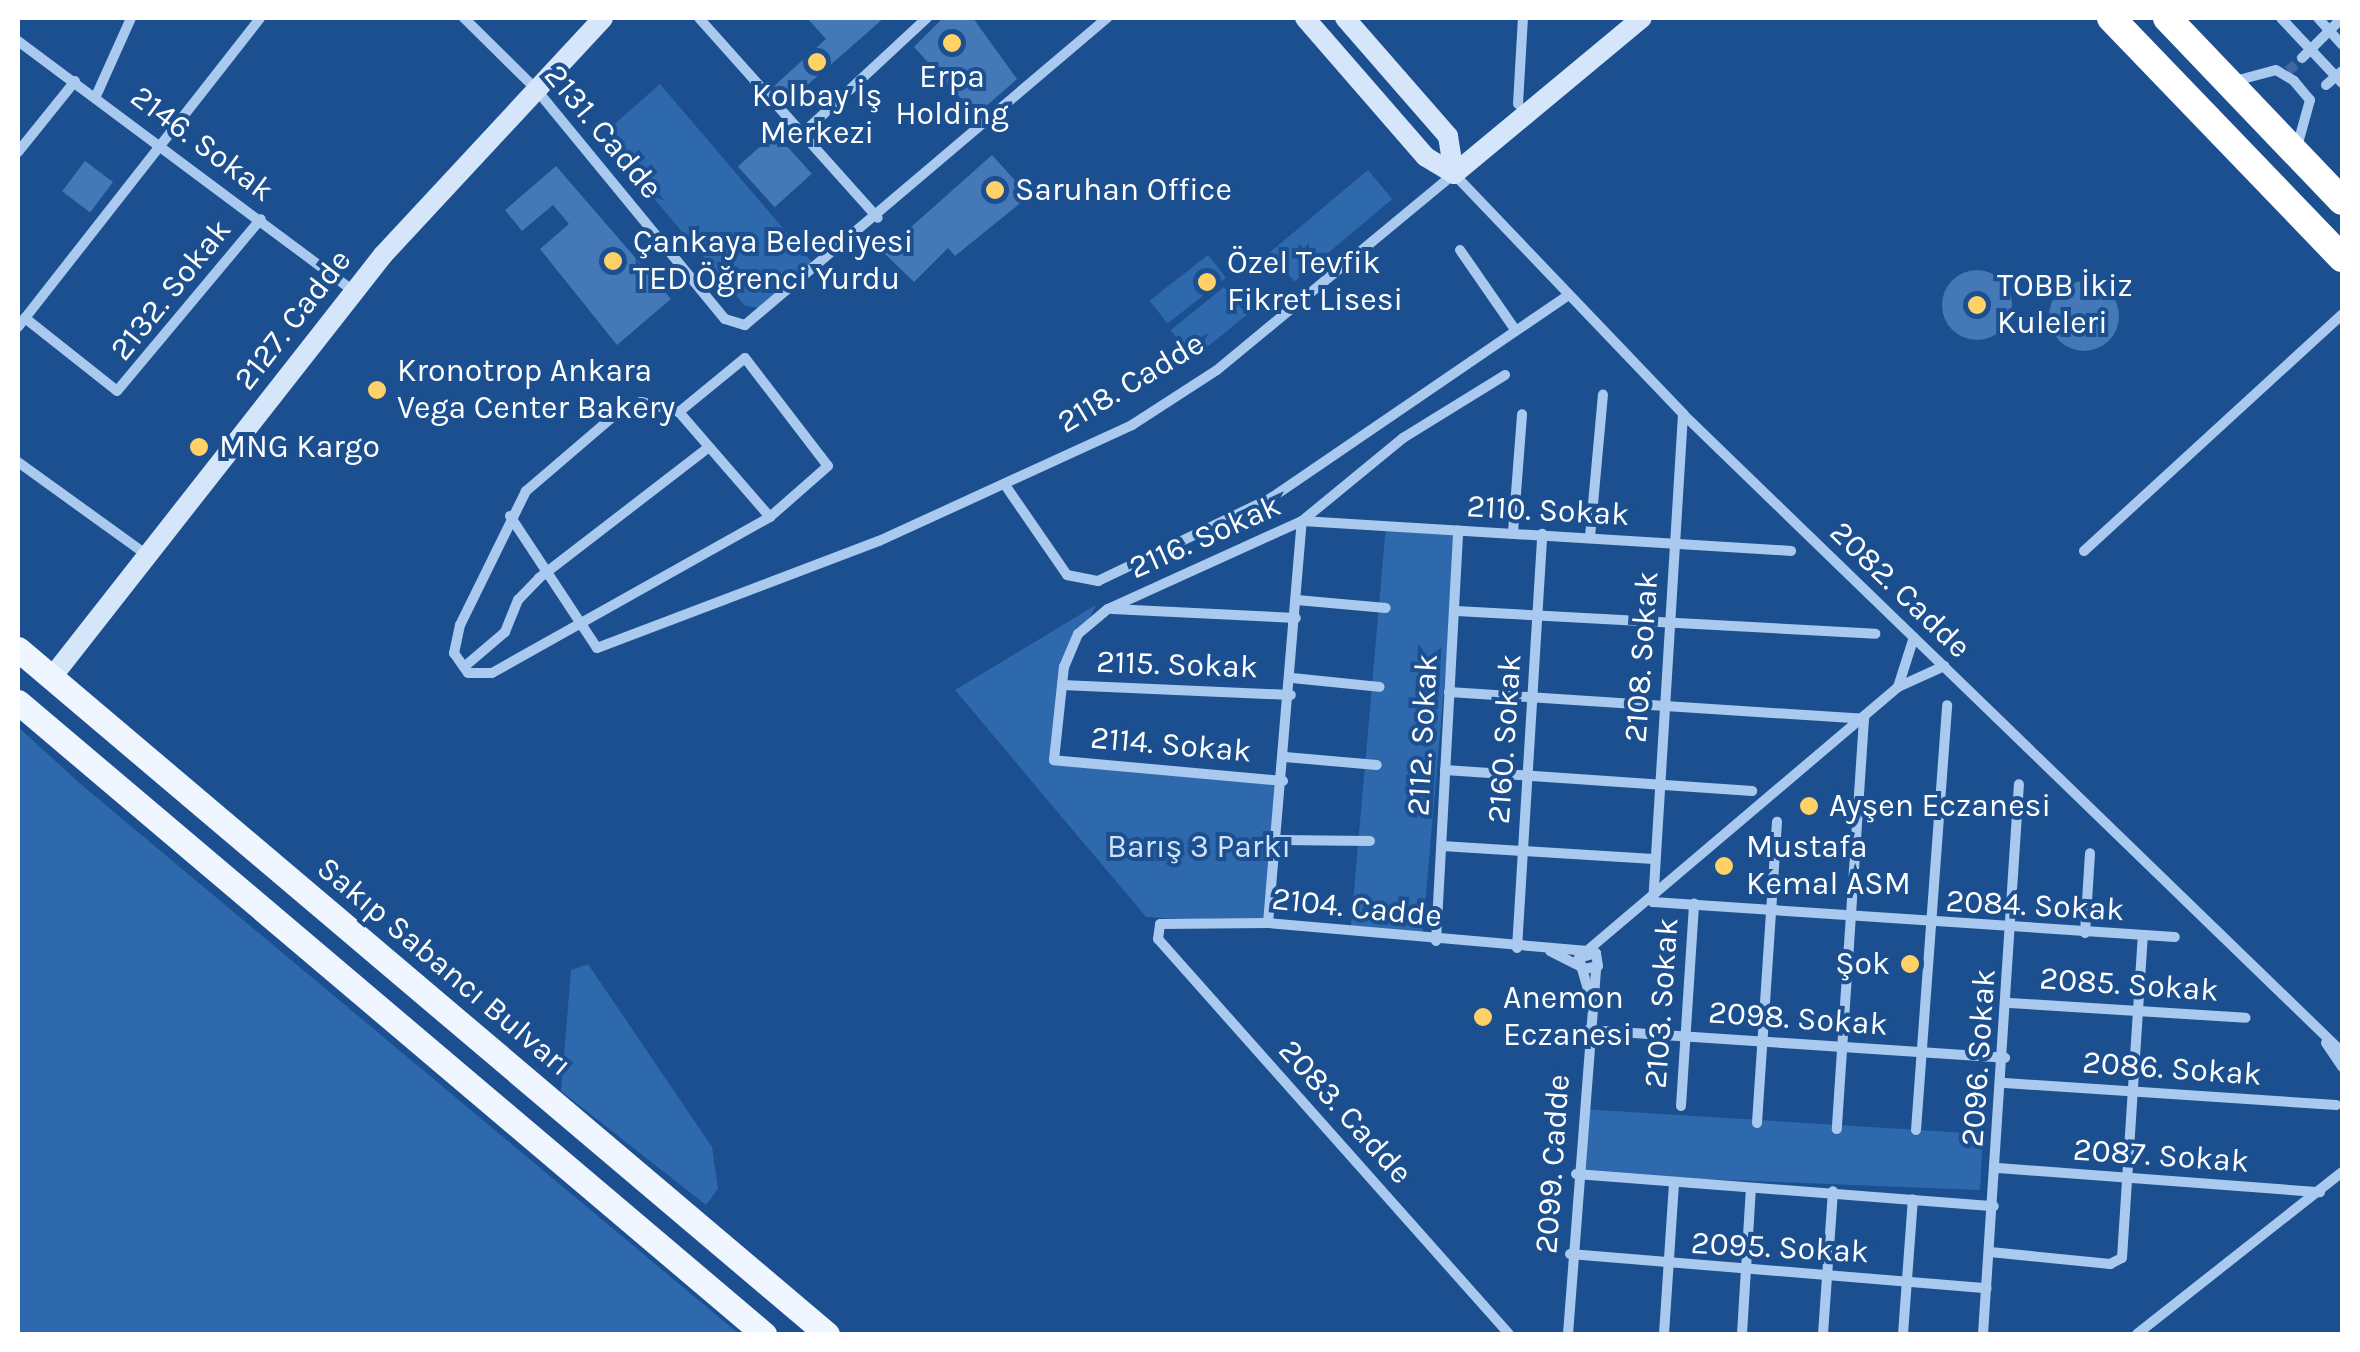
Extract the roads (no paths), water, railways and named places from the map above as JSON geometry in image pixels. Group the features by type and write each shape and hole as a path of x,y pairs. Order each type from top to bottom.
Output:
{"highway":[{"path":"2111,18 2342,258"},
{"path":"2168,18 2342,202"}],"main road":[{"name":"Sakıp Sabancı Bulvarı","path":"18,649 827,1334"},
{"path":"18,702 764,1334"}],"street":[{"path":"96,96 130,18"},
{"path":"21,322 260,18"},
{"name":"2131. Cadde","path":"464,18 535,88 725,319 740,325 764,316 878,218"},
{"name":"2127. Cadde","path":"52,677 353,291 603,18"},
{"path":"699,18 878,218 1107,18"},
{"path":"1305,18 1426,157 1454,174"},
{"path":"1345,18 1448,136 1454,174"},
{"path":"1518,104 1523,18"},
{"name":"2118. Cadde","path":"580,622 597,648 1005,486 1192,388 1642,18"},
{"path":"2281,18 2306,53 2340,77 2326,85"},
{"path":"2318,18 2342,45"},
{"path":"2306,53 2342,18"},
{"path":"802,134 921,19"},
{"name":"2146. Sokak","path":"18,42 162,145 353,291"},
{"path":"2231,82 2287,72 2311,99 2296,153"},
{"path":"18,152 75,82"},
{"name":"2082. Cadde","path":"1454,174 1566,297 1683,414 2342,1052"},
{"name":"2132. Sokak","path":"21,322 117,390 261,219"},
{"path":"1460,250 1516,331"},
{"path":"1005,486 1067,574 1098,581 1271,498 1566,297"},
{"path":"2084,551 2342,315"},
{"path":"679,412 746,358 828,466 770,517 481,678 464,667 454,652 460,625 510,516 526,492 623,408 641,402 679,412 770,517"},
{"name":"2116. Sokak","path":"1054,760 1062,686 1078,634 1108,608 1302,522 1403,438 1505,375"},
{"path":"1590,537 1602,395"},
{"path":"1513,532 1522,414"},
{"name":"2108. Sokak","path":"1653,902 1683,414"},
{"path":"464,667 505,632 518,600 550,569 708,448"},
{"path":"18,462 148,555"},
{"path":"510,516 550,569 580,622"},
{"path":"1268,924 1280,840 1302,522"},
{"name":"2110. Sokak","path":"1302,522 1791,550"},
{"name":"2112. Sokak","path":"1436,941 1458,531"},
{"name":"2160. Sokak","path":"1517,948 1542,534"},
{"path":"1297,600 1386,608"},
{"path":"1108,608 1296,618"},
{"path":"1456,611 1874,634"},
{"path":"1898,687 1914,637"},
{"path":"1586,951 1653,902 1898,687 1944,666"},
{"path":"1292,678 1380,686"},
{"name":"2115. Sokak","path":"1062,686 1290,694"},
{"path":"1450,692 1864,719"},
{"path":"1916,1130 1946,704"},
{"path":"1836,1128 1854,916 1864,719"},
{"path":"1285,757 1377,765"},
{"name":"2114. Sokak","path":"1054,760 1282,781"},
{"path":"1445,770 1752,791"},
{"name":"2096. Sokak","path":"1984,1334 2005,1083 2019,784"},
{"path":"1758,1123 1777,822"},
{"path":"1280,840 1370,841"},
{"path":"1442,846 1654,859"},
{"path":"2085,932 2090,853"},
{"name":"2084. Sokak","path":"1653,902 2011,931 2174,937"},
{"name":"2103. Sokak","path":"1680,1106 1694,903"},
{"name":"2104. Cadde","path":"1165,920 1268,924 1586,951"},
{"name":"2083. Cadde","path":"1165,920 1158,938 1510,1334"},
{"path":"1590,967 1617,932"},
{"path":"1990,1252 2115,1264 2123,1255 2142,937"},
{"name":"2104. Cadde","path":"1544,948 1590,967"},
{"path":"1586,951 1590,967"},
{"path":"1586,951 1590,967"},
{"name":"2099. Cadde","path":"1568,1334 1590,967"},
{"name":"2085. Sokak","path":"2010,1002 2246,1018"},
{"name":"2098. Sokak","path":"1588,1030 2005,1058"},
{"name":"2082. Cadde","path":"2320,1034 2342,1067"},
{"name":"2086. Sokak","path":"2005,1083 2336,1105"},
{"name":"2087. Sokak","path":"1998,1168 2320,1192"},
{"path":"2137,1334 2342,1172"},
{"path":"1576,1174 1994,1206"},
{"path":"1664,1334 1674,1182"},
{"path":"1742,1334 1751,1188"},
{"path":"1823,1334 1833,1191"},
{"path":"1903,1334 1913,1199"},
{"name":"2095. Sokak","path":"1570,1254 1746,1273 1908,1280 1987,1288"}],"tunnel":[{"path":"2288,71 2302,58"}],"place":[{"name":"Erpa Holding","path":"952,43"},
{"name":"Kolbay İş Merkezi","path":"817,62"},
{"name":"Saruhan Office","path":"995,190"},
{"name":"Çankaya Belediyesi TED Öğrenci Yurdu","path":"613,261"},
{"name":"Özel Tevfik Fikret Lisesi","path":"1207,282"},
{"name":"TOBB İkiz Kuleleri","path":"1977,305"},
{"name":"Kronotrop Ankara Vega Center Bakery","path":"377,390"},
{"name":"MNG Kargo","path":"199,447"},
{"name":"Ayşen Eczanesi","path":"1809,806"},
{"name":"Mustafa Kemal ASM","path":"1724,866"},
{"name":"Şok","path":"1910,964"},
{"name":"Anemon Eczanesi","path":"1483,1017"}],"park label":[{"name":"Barış 3 Parkı","path":"1199,847"}]}
